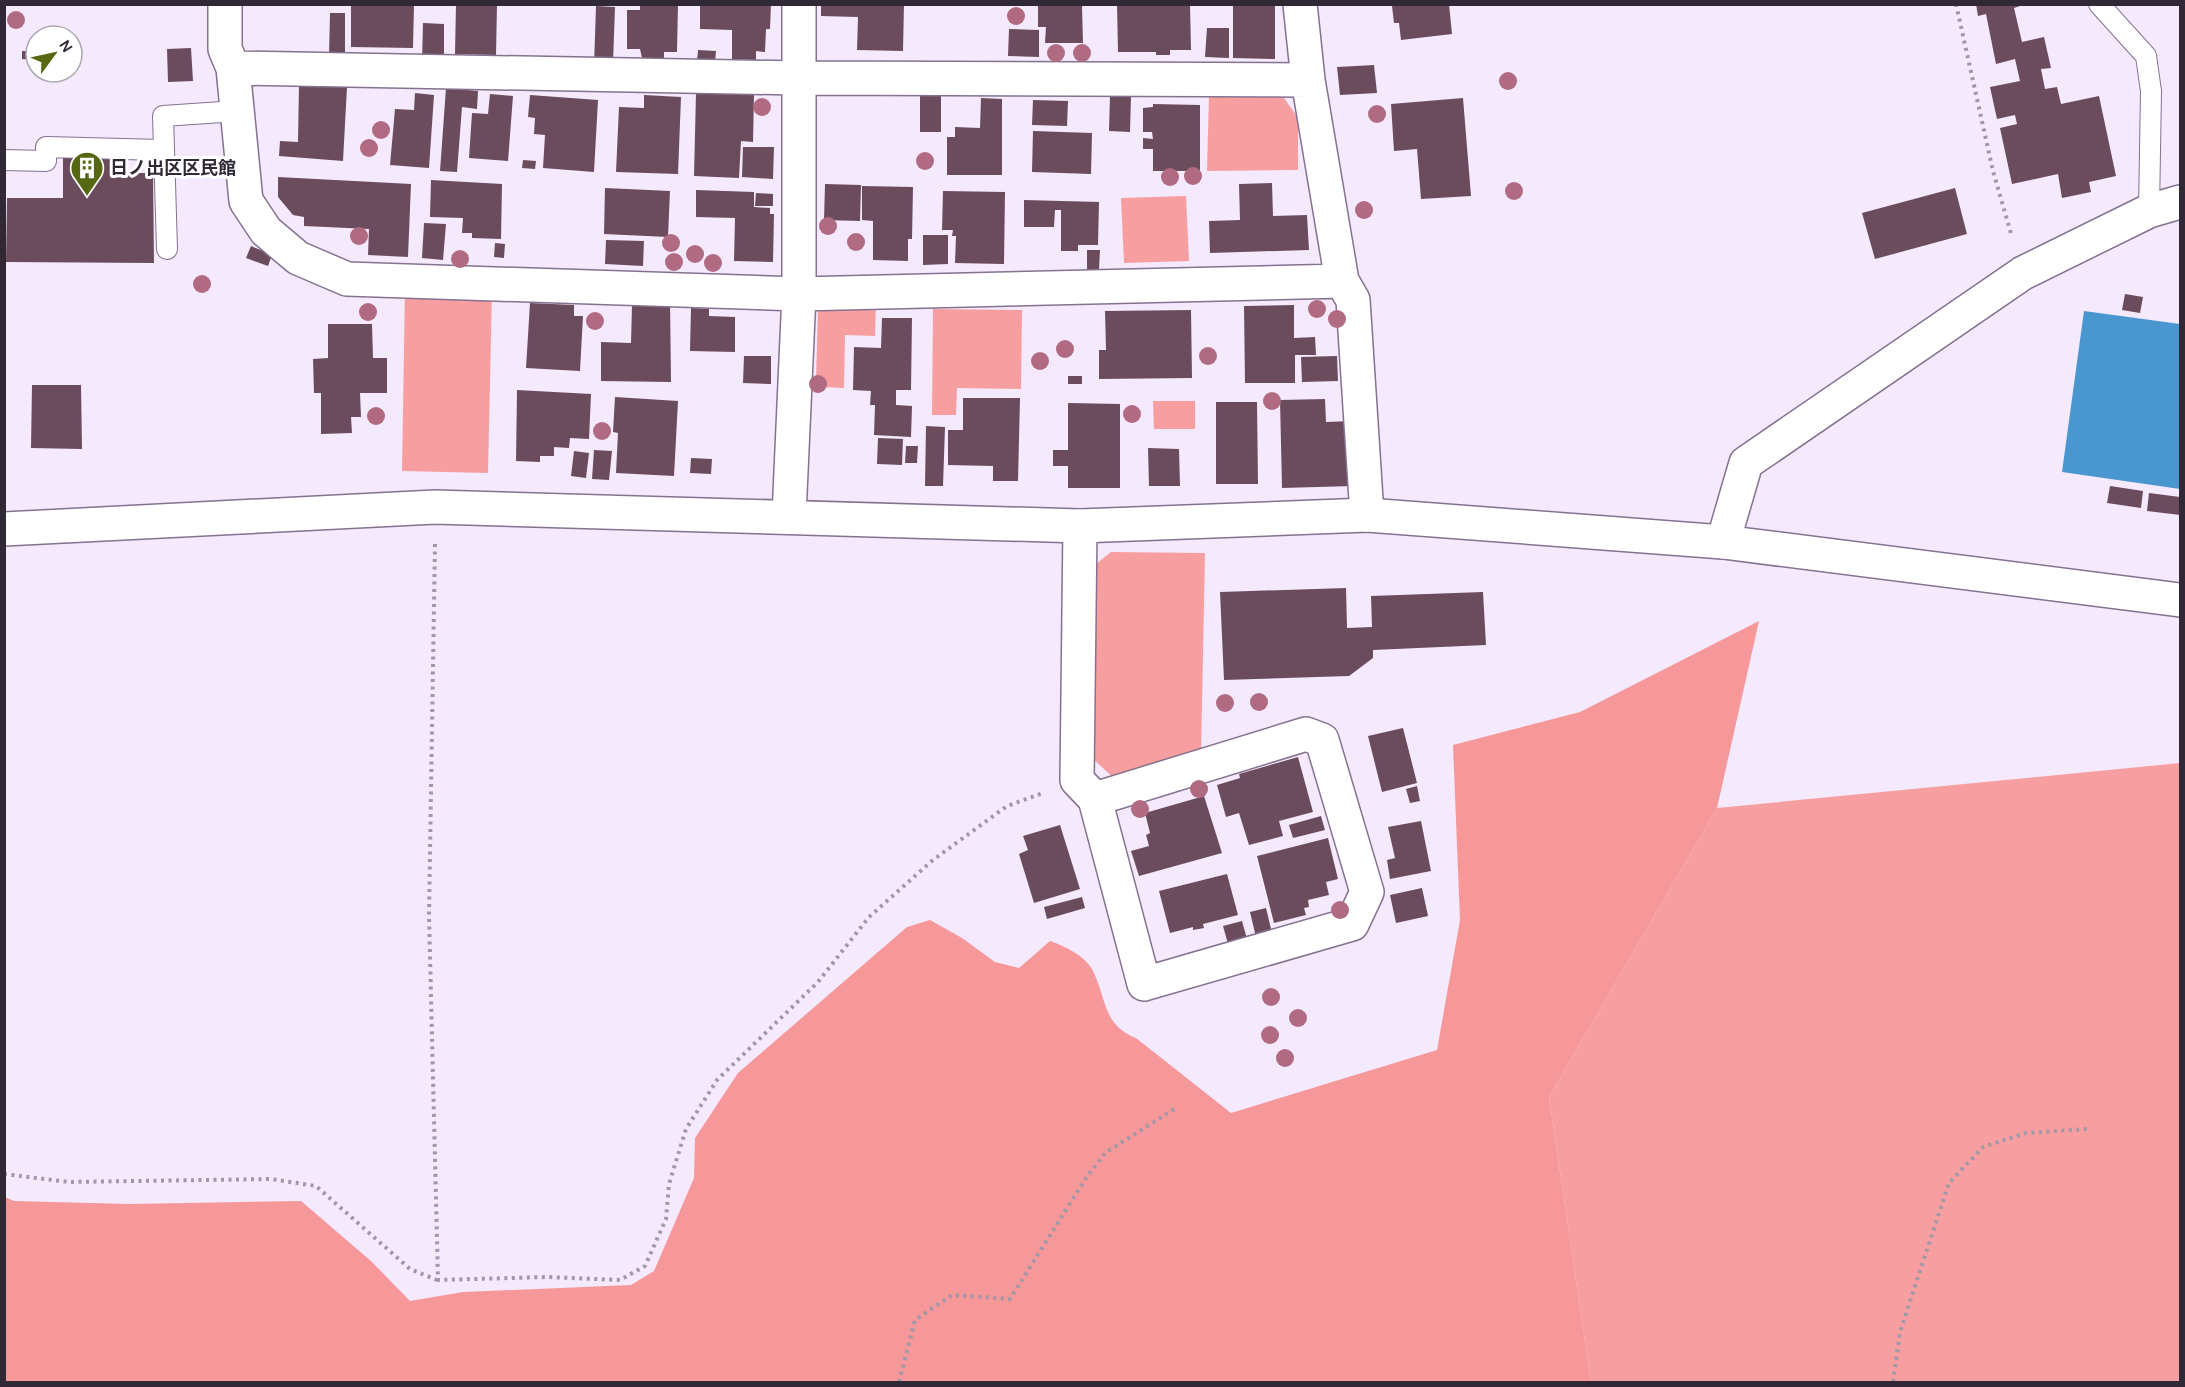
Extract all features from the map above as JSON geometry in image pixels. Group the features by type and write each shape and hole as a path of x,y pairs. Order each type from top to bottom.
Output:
{"street":[{"path":"225,4 225,49 233,68 246,201 266,231 298,258 347,279 799,294 1342,281"},
{"path":"789,516 799,294 799,4"},
{"path":"1300,4 1308,80 1342,281 1353,300 1367,515"},
{"path":"233,68 798,78 1308,80"},
{"path":"1723,542 1746,463 2023,273 2149,211 2181,202"},
{"path":"4,529 435,507 1080,525 1367,515 1723,542 2181,600"},
{"path":"1080,525 1086,789 1144,984 1352,924 1367,892 1322,740 1306,734 1086,789"}],"lane":[{"path":"2099,4 2146,56 2151,91 2149,211"},
{"path":"167,249 162,150 163,116 237,111"},
{"path":"4,160 46,160 46,147 162,150"}],"path":[{"path":"1956,4 1993,171 2023,273"},
{"path":"435,507 429,915 438,1280"},
{"path":"4,1174 69,1182 272,1179 316,1186 410,1269 438,1280 547,1277 620,1280 645,1266 666,1219 669,1184 686,1129 717,1080 818,982 868,916 933,861 1007,806 1086,789"},
{"path":"899,1383 915,1320 952,1294 1010,1299 1086,1178 1105,1153 1174,1109"},
{"path":"1893,1383 1900,1332 1949,1183 1983,1147 2026,1133 2088,1129"}],"shaded area":[{"path":"1209,94 1282,95 1298,118 1298,170 1207,171"},
{"path":"1186,196 1189,261 1124,263 1121,198"},
{"path":"405,289 492,289 488,473 402,471"},
{"path":"876,300 875,336 845,335 844,388 823,387 822,381 816,380 818,307"},
{"path":"933,309 1022,310 1021,389 957,388 956,415 932,415"},
{"path":"1153,401 1195,401 1195,429 1154,429"},
{"path":"1111,552 1205,553 1201,755 1119,783 1092,758 1096,564"},
{"path":"1759,621 1717,808 1549,1097 1591,1382 5,1382 5,1197 14,1201 129,1204 301,1201 371,1261 410,1301 463,1292 631,1285 654,1271 694,1178 695,1138 738,1073 907,927 930,920 962,938 995,962 1019,968 1050,941 1084,959 1092,969 1107,1010 1117,1026 1136,1038 1231,1113 1437,1050 1460,920 1453,745 1580,712"},
{"path":"2180,763 2180,1382 1591,1382 1549,1097 1717,808"}],"water":[{"path":"2084,311 2180,324 2180,489 2062,472"}],"building":[{"path":"351,4 414,4 413,48 351,47"},
{"path":"456,4 497,4 496,55 455,54"},
{"path":"640,4 678,4 677,52 664,52 664,59 642,58 640,49 627,49 627,10 640,10"},
{"path":"700,4 771,4 770,29 766,29 765,52 756,51 756,60 732,59 732,30 700,29"},
{"path":"821,4 904,4 903,51 857,50 858,17 821,16"},
{"path":"1117,4 1190,4 1191,50 1170,50 1170,55 1156,55 1156,52 1118,52"},
{"path":"1233,4 1275,4 1275,59 1233,58"},
{"path":"1397,4 1449,4 1452,34 1401,40 1399,23 1394,23 1392,6"},
{"path":"1976,4 2026,4 2014,8 2022,42 2044,37 2051,68 2041,69 2045,89 2057,87 2061,104 2099,96 2116,176 2089,182 2091,192 2062,198 2058,174 2012,184 2000,128 2017,124 2015,115 1997,119 1990,87 2020,81 2015,59 1996,64 1986,14 1978,16"},
{"path":"1038,5 1082,5 1083,43 1045,43 1046,27 1038,27"},
{"path":"596,6 615,7 613,63 594,66"},
{"path":"330,13 345,13 345,58 329,57"},
{"path":"423,23 444,24 444,63 422,62"},
{"path":"1207,28 1229,28 1229,58 1205,57"},
{"path":"1009,29 1039,30 1039,57 1008,56"},
{"path":"191,48 193,81 168,82 167,49"},
{"path":"698,50 716,51 715,62 697,61"},
{"path":"1374,65 1377,93 1340,95 1337,67"},
{"path":"299,84 347,87 343,161 279,156 280,141 298,142"},
{"path":"446,88 478,91 477,109 462,107 457,172 440,171"},
{"path":"415,93 434,95 429,168 390,165 395,109 414,110"},
{"path":"696,93 754,95 753,142 741,141 739,178 694,176"},
{"path":"490,94 513,96 508,161 469,158 472,113 488,114"},
{"path":"530,95 598,100 594,172 543,168 545,135 534,134 535,118 528,117"},
{"path":"644,95 681,97 678,174 616,172 619,107 644,108"},
{"path":"920,95 941,95 941,132 920,132"},
{"path":"1110,95 1131,96 1130,132 1109,131"},
{"path":"981,98 1002,99 1002,175 947,175 947,137 955,137 955,127 980,128"},
{"path":"1463,98 1471,196 1421,199 1417,149 1394,151 1391,104"},
{"path":"1033,100 1068,101 1067,126 1032,125"},
{"path":"1153,104 1200,105 1200,171 1153,171 1153,149 1143,149 1143,138 1153,139 1152,132 1143,132 1143,108 1153,107"},
{"path":"1033,131 1092,133 1091,174 1032,172"},
{"path":"743,147 774,147 773,179 742,177"},
{"path":"63,157 112,158 112,173 153,173 154,263 6,262 7,198 63,198"},
{"path":"523,160 536,161 535,169 522,168"},
{"path":"278,177 411,184 408,257 368,255 369,229 304,226 304,217 293,215 278,197"},
{"path":"431,180 502,184 501,239 472,238 472,233 462,233 463,218 430,217"},
{"path":"1272,183 1273,216 1307,215 1309,250 1210,253 1209,221 1240,220 1239,184"},
{"path":"825,184 861,185 860,221 824,220"},
{"path":"862,186 913,187 912,239 908,239 908,261 873,260 873,221 862,220"},
{"path":"605,188 670,191 668,237 604,234"},
{"path":"1955,188 1967,234 1875,259 1862,213"},
{"path":"696,190 754,192 754,207 770,208 770,214 774,214 773,262 734,261 735,218 696,217"},
{"path":"943,191 1005,192 1004,264 955,263 956,236 952,236 953,230 942,230"},
{"path":"756,193 773,194 773,206 755,206"},
{"path":"1024,200 1099,202 1098,245 1078,245 1078,251 1061,251 1061,210 1055,210 1054,227 1024,227"},
{"path":"424,223 446,224 443,260 422,258"},
{"path":"923,235 948,235 948,264 923,265"},
{"path":"606,240 644,241 643,266 605,264"},
{"path":"495,243 505,244 504,258 494,257"},
{"path":"251,246 272,255 268,266 246,258"},
{"path":"1087,250 1100,250 1099,269 1087,269"},
{"path":"2125,294 2143,297 2140,313 2122,310"},
{"path":"670,300 671,382 601,381 601,342 631,343 632,305"},
{"path":"530,303 574,305 574,316 583,316 580,371 526,368"},
{"path":"1294,305 1294,338 1315,337 1316,355 1295,355 1295,383 1245,383 1244,306"},
{"path":"691,308 709,309 709,316 735,317 735,352 690,351"},
{"path":"1191,310 1192,378 1099,379 1099,350 1106,350 1105,311"},
{"path":"882,318 912,318 911,390 896,390 896,405 912,406 911,437 874,435 875,405 870,405 871,391 853,390 854,347 881,348"},
{"path":"328,324 372,324 373,358 387,358 387,393 360,393 361,417 351,417 352,433 321,434 321,393 314,393 313,359 328,358"},
{"path":"744,356 771,356 771,384 743,383"},
{"path":"1337,356 1338,381 1302,382 1301,357"},
{"path":"1068,376 1082,376 1082,384 1068,384"},
{"path":"32,385 81,385 82,449 31,448"},
{"path":"517,390 591,394 589,439 570,438 569,448 554,447 554,456 540,456 540,462 516,461"},
{"path":"615,397 678,401 674,476 616,473 618,433 613,432"},
{"path":"963,398 1020,398 1018,481 993,481 993,466 948,465 948,430 963,430"},
{"path":"1325,399 1326,422 1351,421 1353,486 1282,488 1280,400"},
{"path":"1216,402 1257,402 1258,484 1216,484"},
{"path":"1068,403 1120,404 1120,488 1068,488 1068,466 1053,466 1053,450 1068,450"},
{"path":"926,426 945,427 943,486 925,486"},
{"path":"878,438 903,439 902,465 877,464"},
{"path":"906,446 918,446 917,463 905,463"},
{"path":"1148,448 1179,449 1180,486 1149,486"},
{"path":"594,450 612,451 609,480 592,479"},
{"path":"574,451 589,453 586,478 571,476"},
{"path":"691,458 712,459 711,474 690,473"},
{"path":"2110,486 2143,491 2141,508 2107,503"},
{"path":"2149,493 2180,497 2180,515 2147,511"},
{"path":"1346,588 1347,628 1372,627 1371,596 1483,592 1486,645 1373,650 1373,658 1349,676 1224,680 1220,592"},
{"path":"1403,728 1417,783 1382,792 1368,736"},
{"path":"1298,757 1313,812 1279,821 1283,836 1249,845 1239,813 1226,817 1217,785 1240,778 1239,774"},
{"path":"1417,786 1420,801 1410,803 1406,789"},
{"path":"1204,796 1222,853 1139,876 1131,851 1149,846 1146,835 1150,833 1145,813"},
{"path":"1321,816 1325,830 1293,838 1289,825"},
{"path":"1421,821 1431,871 1390,879 1387,860 1395,858 1388,827"},
{"path":"1060,825 1080,889 1034,903 1019,854 1028,850 1023,836"},
{"path":"1328,838 1338,879 1326,882 1329,895 1308,900 1309,907 1304,908 1306,915 1274,923 1257,856"},
{"path":"1227,874 1238,915 1203,924 1204,928 1193,930 1193,927 1170,933 1159,891"},
{"path":"1422,888 1428,916 1396,923 1390,895"},
{"path":"1082,897 1085,908 1047,919 1044,907"},
{"path":"1266,908 1272,933 1256,937 1250,912"},
{"path":"1242,921 1247,939 1228,944 1223,926"}],"place":[{"name":"日ノ出区区民館","path":"87,197"}]}
